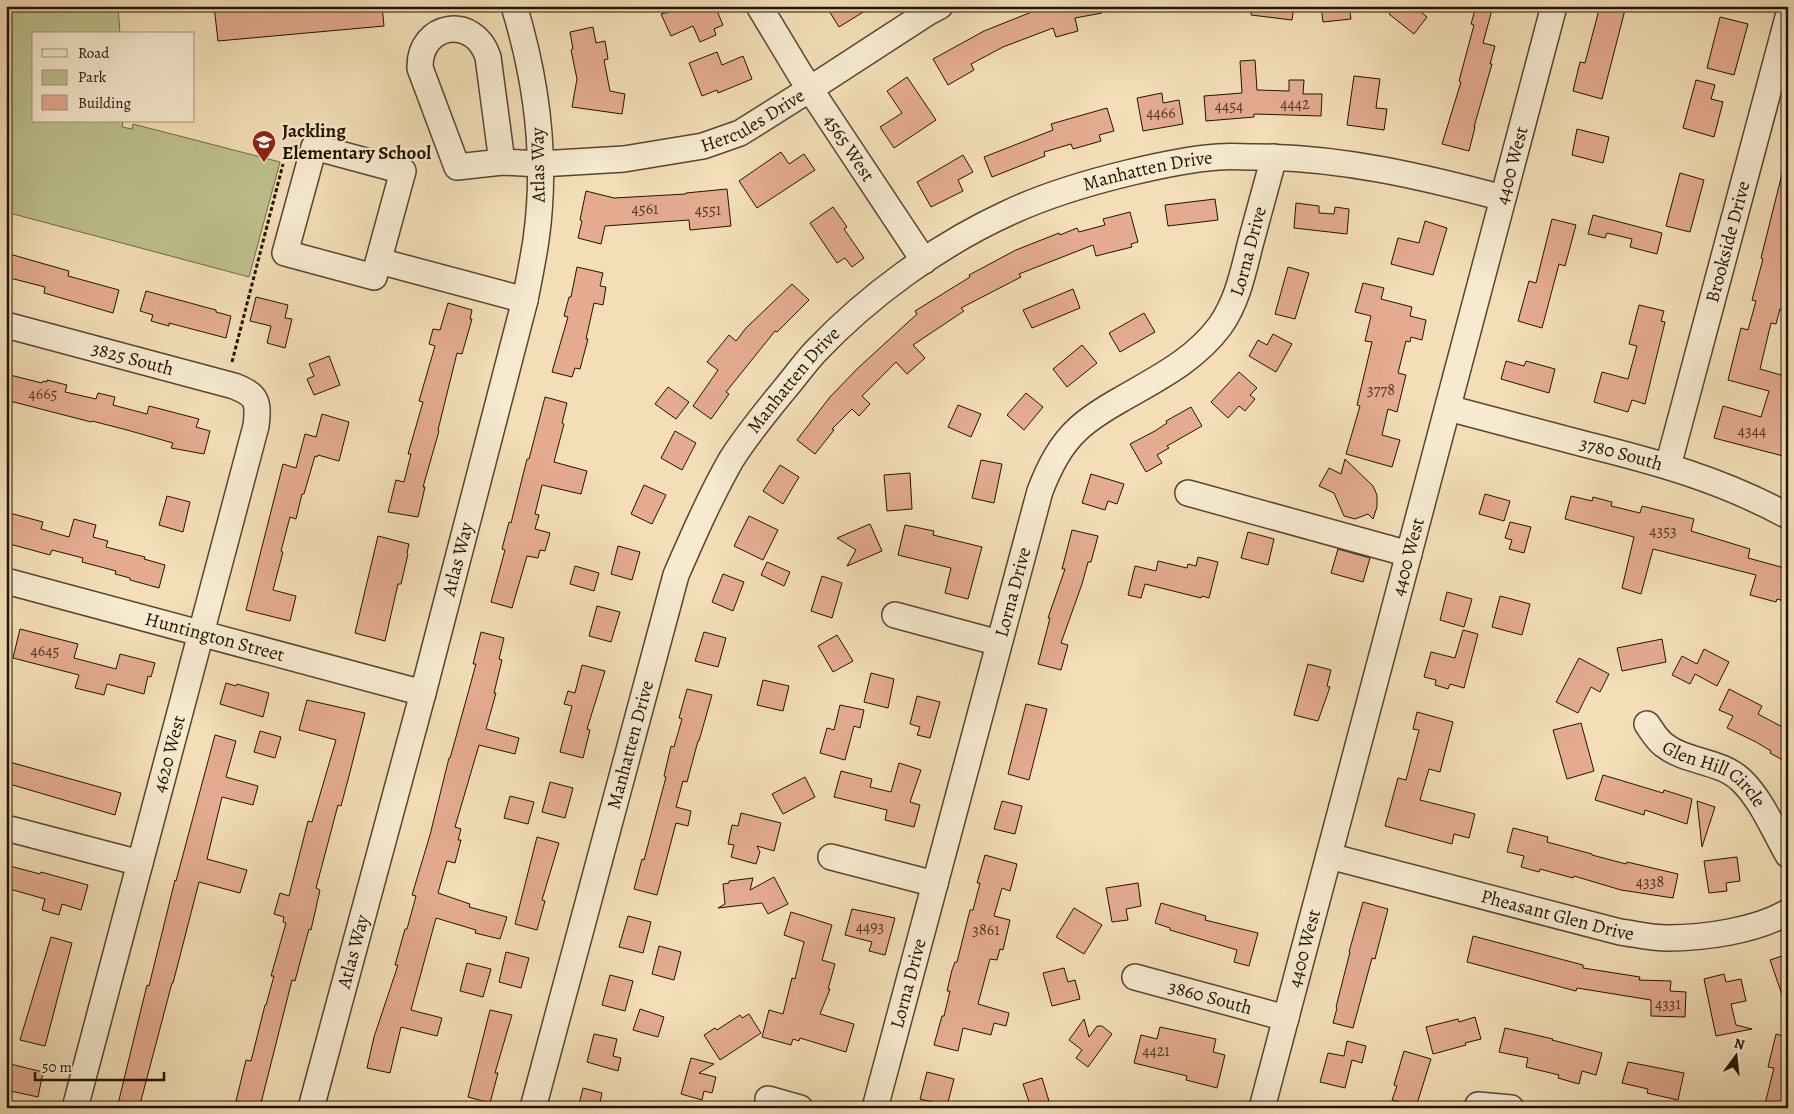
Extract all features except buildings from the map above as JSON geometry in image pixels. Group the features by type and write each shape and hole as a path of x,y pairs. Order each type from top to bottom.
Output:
{"street":[{"name":"Atlas Way","path":"311,1108 423,692 525,300 539,213 540,164 537,114 531,76 522,32 514,6"},
{"name":"4565 West","path":"759,6 810,89 924,261"},
{"name":"Hercules Drive","path":"502,162 488,57 485,49 480,41 466,31 448,29 432,37 426,43 422,51 420,68 457,167 502,162 540,164 624,159 703,146 740,133 940,6"},
{"name":"4400 West","path":"1262,1108 1554,6"},
{"name":"Brookside Drive","path":"1668,466 1788,17"},
{"path":"314,148 403,171 379,261 374,277 285,253 314,148"},
{"name":"Manhatten Drive","path":"534,1108 676,575 702,517 732,459 770,407 815,352 867,303 924,261 1007,213 1090,182 1158,166 1218,157 1274,157 1326,161 1387,170 1503,198"},
{"name":"Lorna Drive","path":"875,1108 999,642 1040,491 1048,469 1062,446 1079,427 1102,411 1180,366 1197,352 1220,326 1232,306 1240,283 1274,157"},
{"path":"379,261 525,300"},
{"name":"3825 South","path":"6,326 234,386 250,393 256,400"},
{"name":"4620 West","path":"75,1108 256,426 256,400"},
{"name":"3780 South","path":"1448,408 1668,466 1737,491 1788,516"},
{"path":"1188,493 1409,554"},
{"name":"Huntington Street","path":"6,581 423,692"},
{"path":"895,614 999,642"},
{"name":"Glen Hill Circle","path":"1647,724 1663,745 1682,755 1728,771 1741,780 1756,798 1788,856"},
{"path":"6,828 140,863"},
{"name":"Pheasant Glen Drive","path":"1329,856 1620,932 1656,937 1703,936 1747,927 1788,912"},
{"path":"832,857 935,884"},
{"name":"3860 South","path":"1135,977 1286,1018"},
{"path":"768,1099 800,1108"},
{"path":"1478,1105 1511,1108"}],"path":[{"path":"232,362 283,164"}],"green space":[{"path":"6,6 118,6 120,32 32,32 32,122 123,122 122,127 132,129 133,124 280,162 249,277 6,212"}],"place":[{"name":"Jackling Elementary School","path":"264,163"}]}
